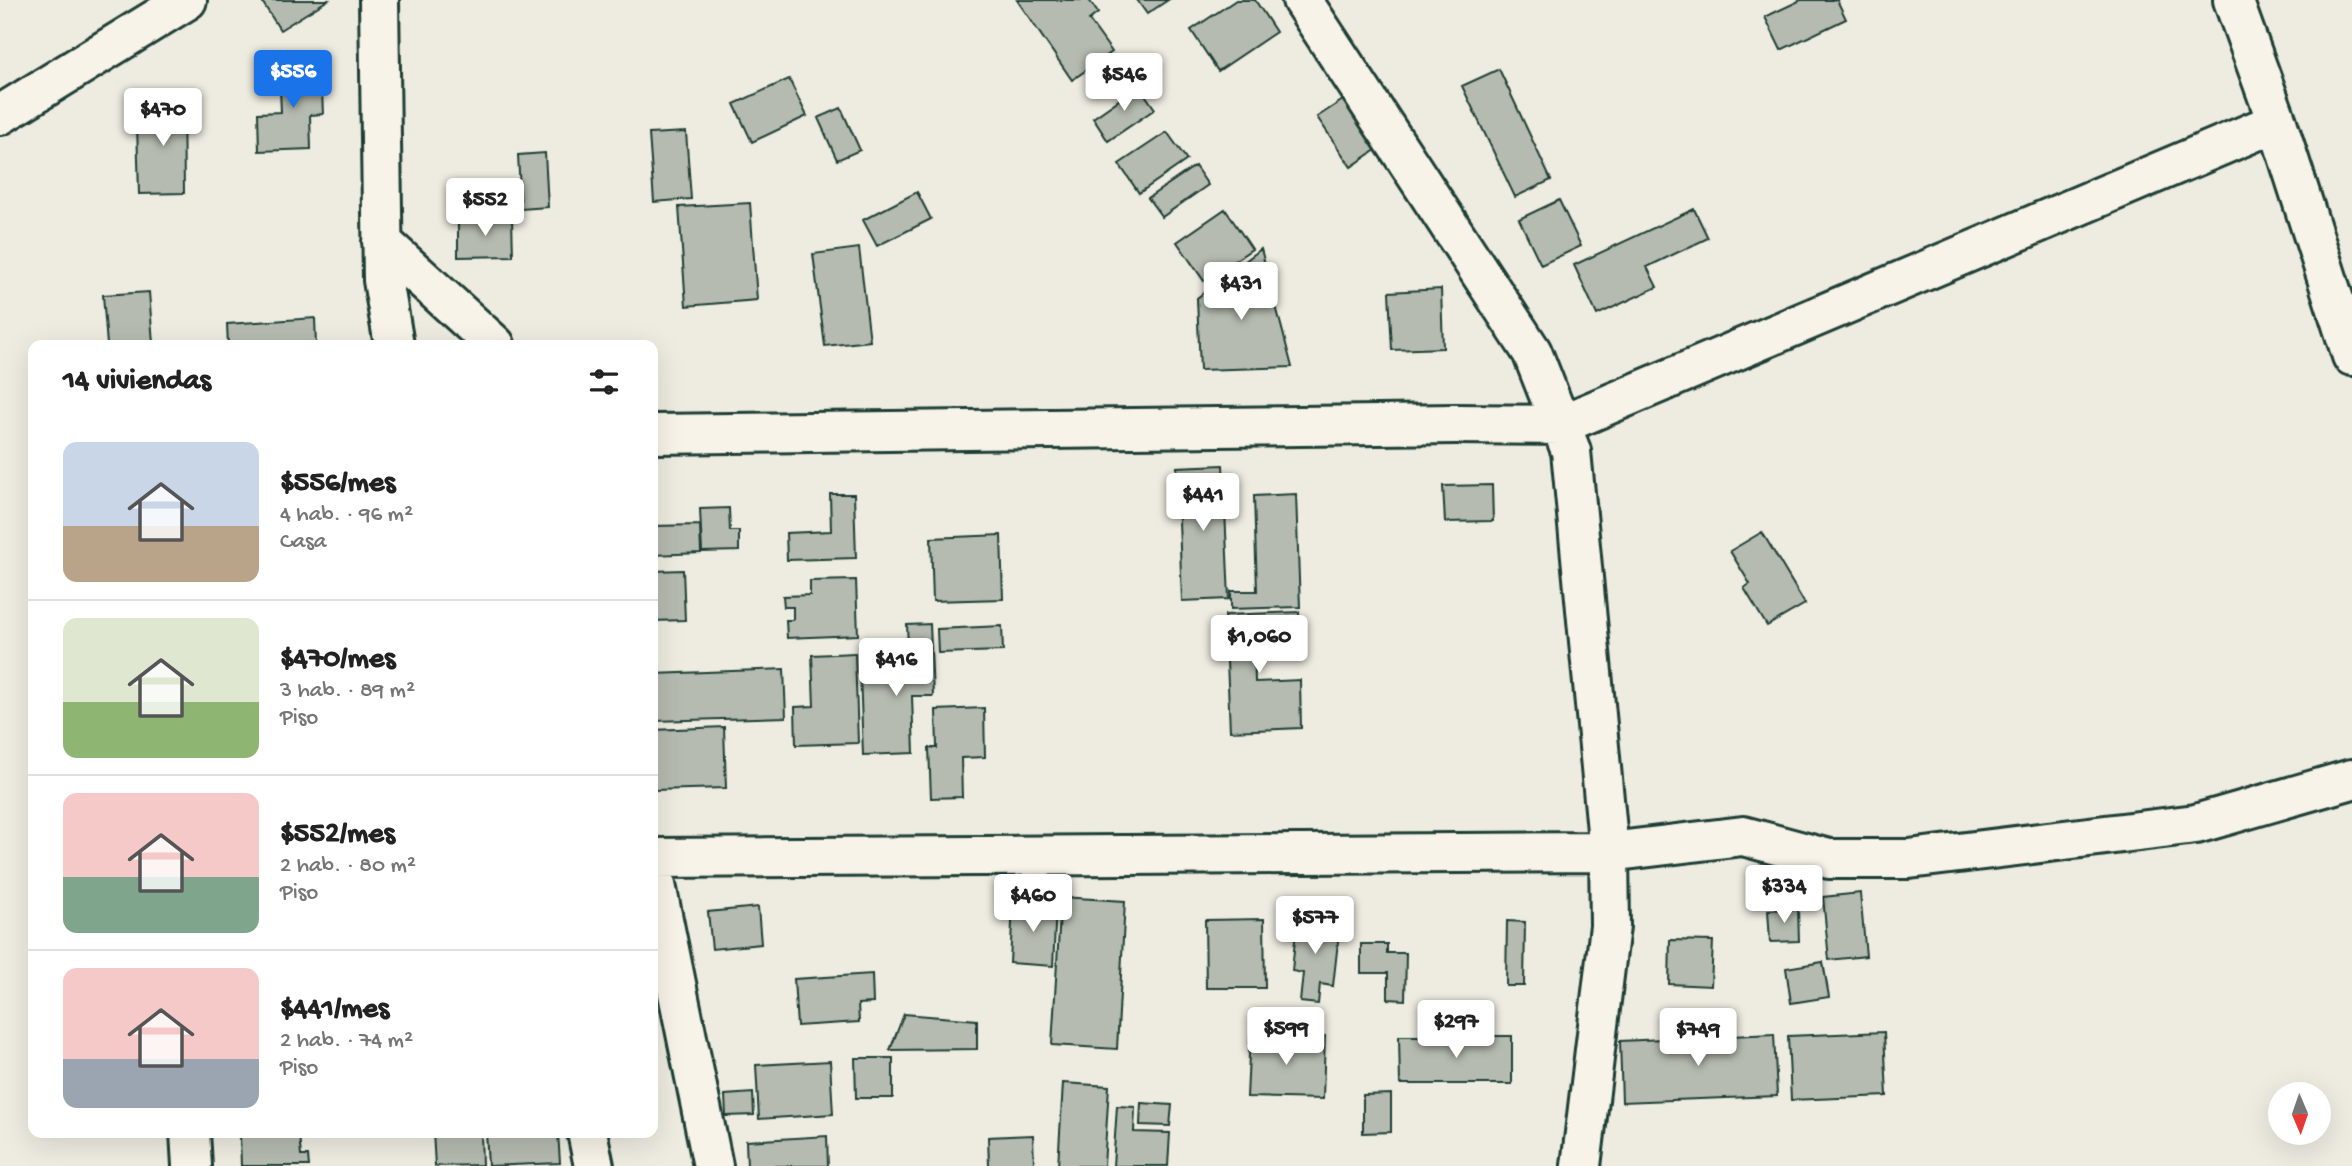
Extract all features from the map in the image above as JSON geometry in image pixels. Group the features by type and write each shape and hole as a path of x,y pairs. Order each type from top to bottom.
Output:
{"street":[{"path":"0,115 187,0"},
{"path":"379,0 383,279 393,340"},
{"path":"1301,0 1532,352 1570,451 1609,852 1610,926 1581,1166"},
{"path":"2234,0 2277,122 2352,356"},
{"path":"658,434 1560,425 2277,122"},
{"path":"382,242 490,340"},
{"path":"658,858 1609,852 1743,836 1829,859 1909,859 2196,824 2352,779"},
{"path":"658,895 713,1166"},
{"path":"190,1138 192,1166"},
{"path":"588,1138 594,1166"}],"building":[{"path":"261,0 328,0 280,30"},
{"path":"1017,0 1089,0 1098,13 1089,20 1112,52 1072,80"},
{"path":"1137,0 1168,0 1147,14"},
{"path":"1236,0 1255,0 1276,32 1218,71 1191,30"},
{"path":"1801,0 1837,0 1846,19 1781,50 1765,17"},
{"path":"321,66 323,114 310,115 311,149 259,151 258,113 281,112 279,67"},
{"path":"1499,69 1551,180 1515,197 1462,86"},
{"path":"789,79 807,116 752,142 734,104"},
{"path":"1139,86 1155,109 1108,141 1093,118"},
{"path":"183,92 184,193 139,194 137,125 157,124 156,93"},
{"path":"1349,96 1383,145 1351,167 1317,117"},
{"path":"841,108 860,150 837,160 818,118"},
{"path":"686,132 691,199 654,202 649,134"},
{"path":"1167,132 1187,160 1139,193 1119,164"},
{"path":"545,153 548,207 521,209 518,155"},
{"path":"1195,166 1208,185 1162,217 1148,198"},
{"path":"917,192 931,219 877,246 863,220"},
{"path":"1559,200 1581,246 1541,265 1519,219"},
{"path":"750,203 757,300 686,306 679,207"},
{"path":"1225,209 1252,249 1204,281 1177,242"},
{"path":"1694,209 1708,238 1647,267 1657,287 1597,315 1574,265"},
{"path":"512,218 513,256 458,257 458,219"},
{"path":"859,248 870,341 825,346 813,254"},
{"path":"1261,249 1292,367 1200,370 1197,298"},
{"path":"1441,289 1443,348 1392,350 1389,292"},
{"path":"149,292 153,340 107,340 103,295"},
{"path":"315,318 316,340 228,340 227,324"},
{"path":"1223,465 1229,599 1182,601 1177,467"},
{"path":"1492,485 1493,521 1445,522 1443,486"},
{"path":"830,494 854,494 856,558 787,560 786,533 831,531"},
{"path":"1296,494 1300,607 1231,609 1231,591 1257,591 1254,496"},
{"path":"729,508 730,531 739,531 739,551 702,552 700,509"},
{"path":"700,525 701,553 658,555 658,526"},
{"path":"1762,532 1805,604 1767,626 1744,588 1750,584 1730,551"},
{"path":"1001,535 1003,599 933,601 931,538"},
{"path":"683,570 685,620 658,621 658,571"},
{"path":"856,580 858,635 787,638 786,620 793,620 793,607 784,607 783,596 810,595 810,581"},
{"path":"1299,612 1300,635 1254,637 1255,682 1300,680 1301,728 1230,731 1225,615"},
{"path":"930,624 933,696 912,696 914,753 863,755 860,671 909,669 907,625"},
{"path":"1002,626 1003,651 938,653 937,629"},
{"path":"855,653 858,743 796,745 795,707 814,706 812,655"},
{"path":"784,669 786,717 658,721 658,674"},
{"path":"984,708 985,757 961,758 962,797 931,798 929,748 937,748 936,710"},
{"path":"724,727 726,788 658,790 658,730"},
{"path":"1860,893 1866,956 1829,960 1823,897"},
{"path":"1061,897 1125,901 1117,1049 1052,1045"},
{"path":"1013,903 1056,906 1053,966 1010,963"},
{"path":"758,907 761,944 712,949 708,912"},
{"path":"1798,909 1799,941 1770,942 1768,910"},
{"path":"1264,919 1265,988 1206,988 1205,920"},
{"path":"1297,919 1340,924 1333,986 1320,984 1318,1004 1300,1002 1303,973 1292,971"},
{"path":"1507,921 1525,922 1524,986 1506,986"},
{"path":"1670,940 1713,941 1711,986 1669,984"},
{"path":"1361,944 1387,944 1387,953 1406,953 1405,1000 1388,999 1388,973 1361,973"},
{"path":"1823,962 1829,997 1791,1003 1786,968"},
{"path":"872,974 873,1003 858,1004 859,1022 797,1026 794,979"},
{"path":"904,1014 977,1020 977,1049 890,1050"},
{"path":"1884,1032 1887,1096 1791,1100 1788,1036"},
{"path":"1250,1034 1282,1035 1281,1044 1295,1044 1296,1035 1325,1036 1323,1099 1247,1097"},
{"path":"1774,1034 1777,1096 1622,1102 1620,1041"},
{"path":"1399,1036 1512,1036 1512,1084 1400,1084"},
{"path":"855,1058 893,1058 893,1098 856,1098"},
{"path":"830,1061 833,1114 759,1119 756,1065"},
{"path":"1063,1083 1109,1086 1104,1166 1058,1166"},
{"path":"753,1093 754,1115 726,1116 725,1095"},
{"path":"1391,1094 1391,1132 1363,1133 1363,1095"},
{"path":"1141,1103 1172,1105 1170,1126 1140,1125"},
{"path":"1117,1106 1135,1107 1134,1132 1170,1133 1168,1166 1113,1166"},
{"path":"1033,1135 1034,1166 989,1166 988,1137"},
{"path":"827,1136 828,1166 747,1166 746,1141"},
{"path":"240,1138 299,1138 301,1156 308,1156 309,1166 241,1166"},
{"path":"433,1138 481,1138 482,1165 435,1166"},
{"path":"486,1138 558,1138 560,1163 488,1166"}]}
